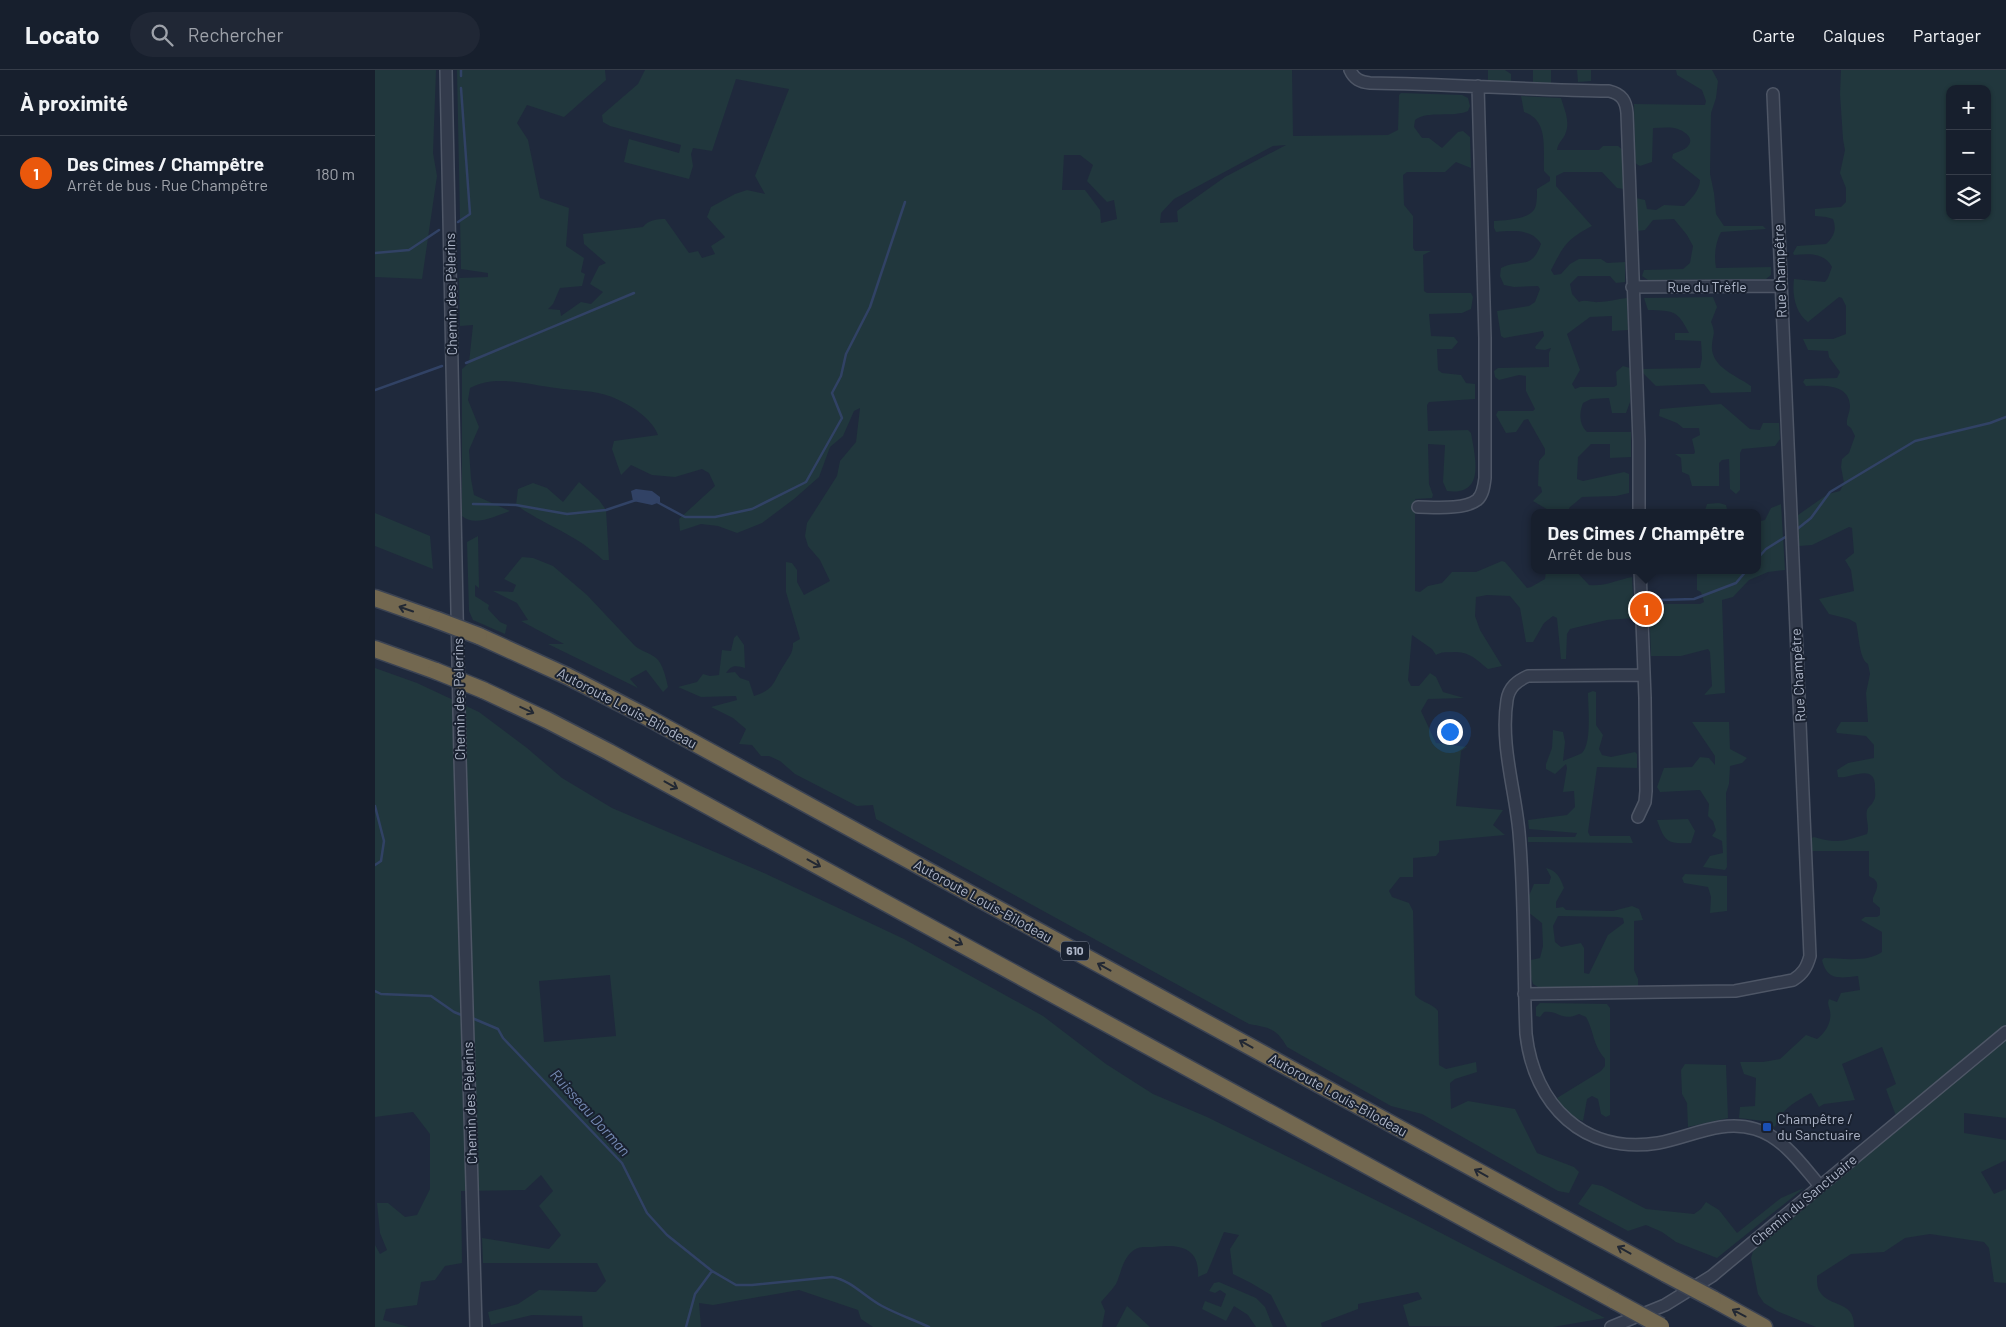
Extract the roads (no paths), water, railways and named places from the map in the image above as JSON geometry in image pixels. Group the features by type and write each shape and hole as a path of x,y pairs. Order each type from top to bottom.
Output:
{"highway":[{"name":"Autoroute Louis-Bilodeau","path":"375,598 479,636 561,673 637,712 1764,1327"},
{"path":"375,649 483,690 547,720 616,756 1663,1326"}],"street":[{"name":"Chemin des Pèlerins","path":"446,70 459,721 476,1327"},
{"path":"1351,73 1360,82 1370,83 1609,91 1617,92 1623,97 1627,113 1639,509"},
{"path":"1418,507 1461,506 1470,503 1481,496 1485,478 1485,347 1478,86"},
{"name":"Rue Champêtre","path":"1524,994 1735,991 1793,980 1799,976 1808,964 1810,956 1773,94"},
{"name":"Rue du Trèfle","path":"1632,287 1781,286"},
{"path":"1638,817 1645,802 1646,790 1640,574"},
{"path":"1644,675 1528,676 1519,680 1509,692 1507,700 1507,743 1520,844 1527,1044 1536,1078 1548,1099 1565,1118 1596,1137 1632,1145 1662,1142 1721,1127 1738,1126 1755,1129 1768,1134 1781,1143 1820,1186"},
{"name":"Chemin du Sanctuaire","path":"1611,1327 1649,1313 1698,1286 1737,1256 2006,1032"}],"water":[{"path":"636,489 652,491 660,497 660,502 652,505 633,501 631,491"}],"waterway":[{"path":"461,70 461,76"},
{"path":"458,222 470,214 461,88"},
{"path":"657,502 685,517 715,517 752,509 806,482 842,418 832,393 841,376 846,354 870,307 905,202"},
{"path":"375,253 409,250 439,230"},
{"path":"466,363 634,293"},
{"path":"375,390 442,366"},
{"path":"1796,530 1811,518 1830,492 1915,441 1990,423 2006,417"},
{"path":"473,504 516,505 567,514 606,510 636,500"},
{"path":"1761,555 1766,549 1787,536"},
{"path":"1660,600 1694,599 1736,583 1744,574"},
{"name":"Ruisseau Dorman","path":"375,806 384,841 381,861 375,865"},
{"name":"Ruisseau Dorman","path":"375,991 381,994 431,996 454,1012 464,1016"},
{"name":"Ruisseau Dorman","path":"472,1018 498,1029 503,1038 622,1163 647,1213 667,1235 712,1271 736,1285 832,1277 852,1285 882,1306 929,1327"},
{"path":"686,1327 695,1294 712,1271"}],"place":[{"name":"Des Cimes / Champêtre","path":"1646,609"},
{"name":"Champêtre / du Sanctuaire","path":"1767,1127"}]}
